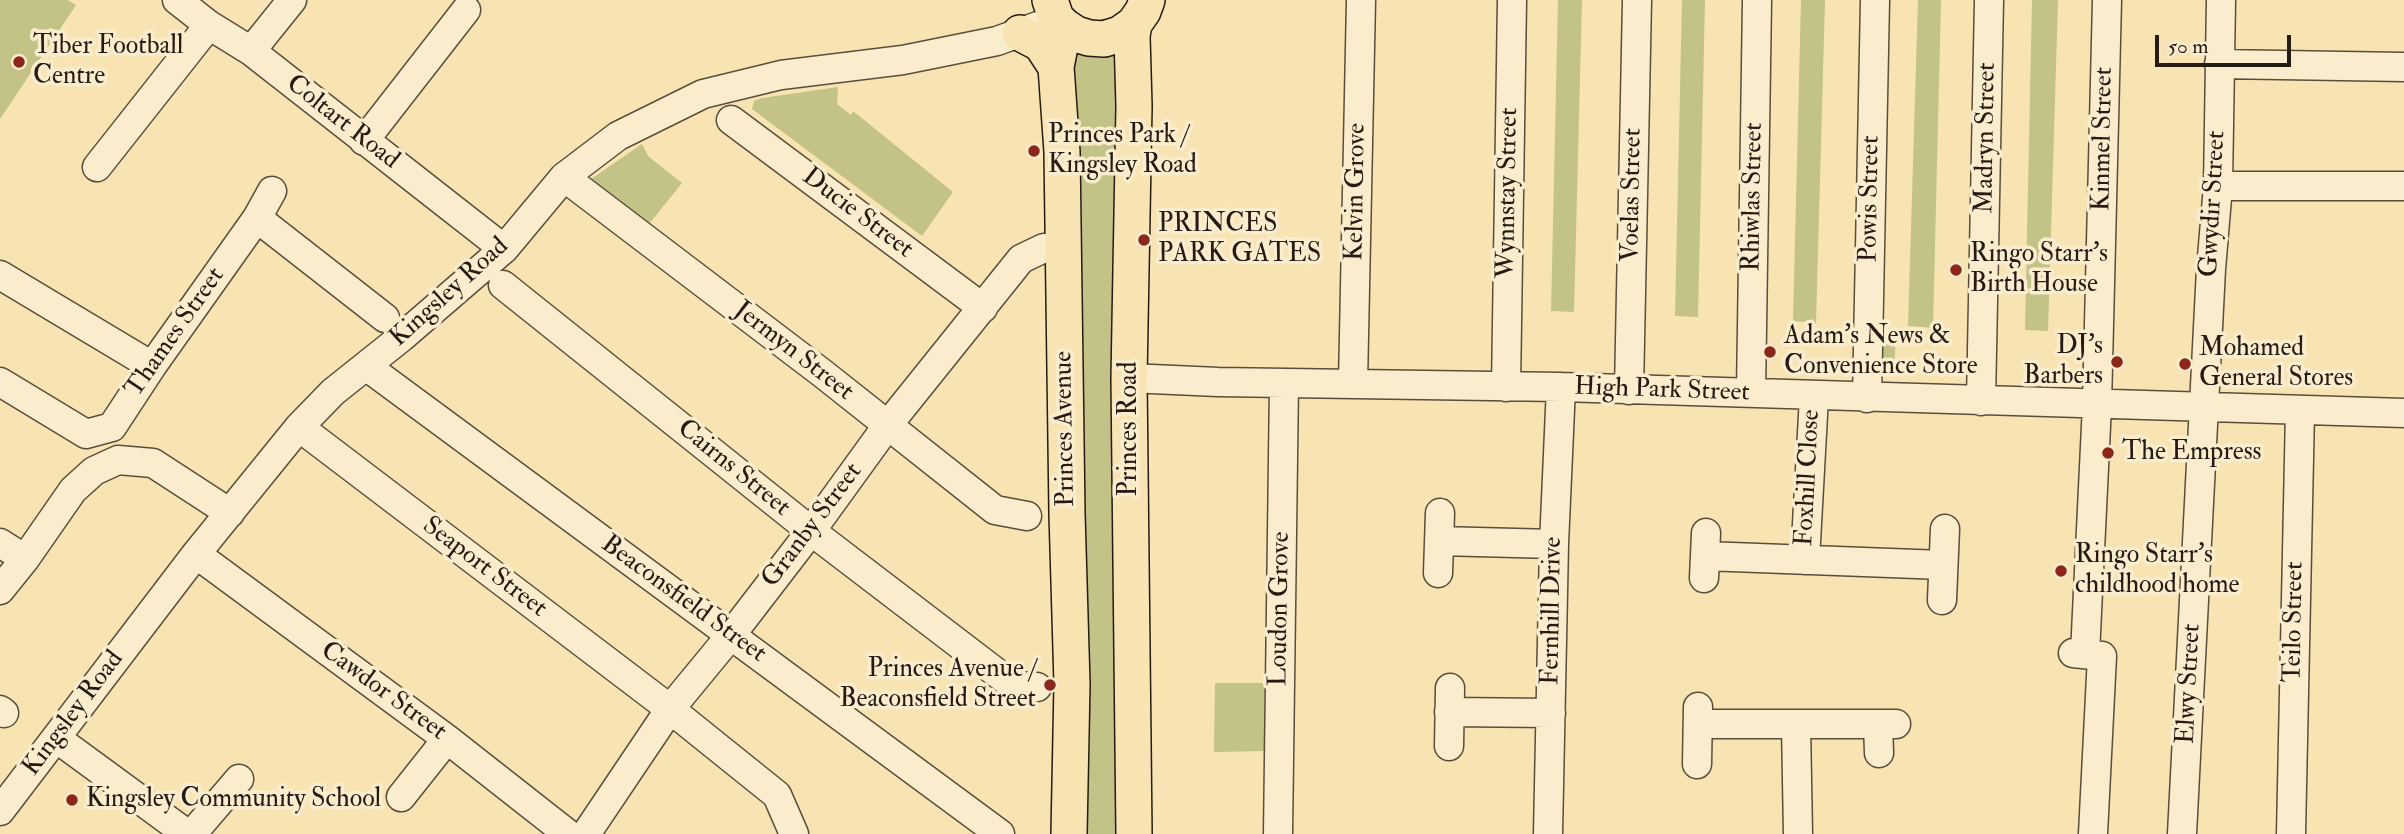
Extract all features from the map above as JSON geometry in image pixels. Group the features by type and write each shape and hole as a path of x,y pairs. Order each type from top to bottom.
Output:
{"main road":[{"path":"1057,15 1076,34 1104,38 1120,34 1141,12"},
{"name":"Princes Road","path":"1134,834 1129,378 1134,106 1132,36 1141,12"},
{"name":"Princes Avenue","path":"1057,15 1056,67 1062,152 1072,684 1069,834"},
{"path":"1020,33 1041,44 1056,67"}],"street":[{"name":"Coltart Road","path":"177,0 209,25 251,51 504,249"},
{"path":"251,51 292,0"},
{"name":"Kelvin Grove","path":"1353,383 1361,0"},
{"name":"Wynnstay Street","path":"1506,387 1512,0"},
{"name":"Voelas Street","path":"1629,390 1637,0"},
{"name":"Rhiwlas Street","path":"1751,393 1757,0"},
{"name":"Powis Street","path":"1867,398 1875,0"},
{"name":"Madryn Street","path":"1981,401 1989,0"},
{"name":"Kinmel Street","path":"2093,834 2102,656 2077,654 2097,405 2107,0"},
{"name":"Gwydir Street","path":"2203,408 2218,186 2221,0"},
{"path":"364,141 466,10"},
{"name":"Kingsley Road","path":"0,811 196,554 299,427 332,392 504,249 564,177 618,136 703,94 781,75 903,60 997,41 1057,15"},
{"path":"97,167 209,25"},
{"path":"2219,64 2404,67"},
{"name":"Ducie Street","path":"731,120 983,307"},
{"name":"Jermyn Street","path":"564,177 822,373 995,510 1027,516"},
{"path":"2218,186 2404,186"},
{"name":"Thames Street","path":"0,382 86,434 112,427 257,218 272,191"},
{"path":"257,218 385,318"},
{"name":"Granby Street","path":"586,834 670,709 811,531 887,426 1021,259 1044,248 1063,247"},
{"path":"0,275 152,366"},
{"name":"Cairns Street","path":"503,285 811,531 1014,687 1037,687"},
{"name":"Beaconsfield Street","path":"366,366 1000,834"},
{"name":"High Park Street","path":"1129,378 1561,387 1814,397 2404,413"},
{"name":"Loudon Grove","path":"1278,834 1284,383"},
{"name":"Fernhill Drive","path":"1548,834 1554,544 1561,387"},
{"name":"Foxhill Close","path":"1805,560 1814,397"},
{"name":"Elwy Street","path":"2182,834 2203,408"},
{"name":"Teilo Street","path":"2291,834 2300,411"},
{"name":"Seaport Street","path":"299,427 670,709 777,795 794,834"},
{"path":"0,590 73,490 94,471 118,460 153,463 230,513"},
{"path":"1438,573 1440,513"},
{"path":"1942,600 1945,529"},
{"path":"1439,541 1554,544"},
{"path":"0,543 25,559"},
{"name":"Cawdor Street","path":"196,554 447,739 568,834"},
{"name":"Foxhill Close","path":"1705,556 1944,565"},
{"path":"1449,746 1450,700 1551,713"},
{"path":"1697,764 1698,714 1796,725 1887,724 1879,753"},
{"path":"1796,725 1798,834"},
{"path":"56,738 189,834 239,779"},
{"path":"401,797 447,739"}],"shaded area":[{"name":"Tiber Football Centre","path":"0,0 68,0 76,5 0,119"},
{"path":"1558,0 1582,0 1574,312 1551,311"},
{"path":"1682,0 1705,0 1698,317 1675,316"},
{"path":"1801,0 1825,0 1816,323 1793,321"},
{"path":"1918,0 1941,0 1933,328 1908,326"},
{"path":"2032,0 2058,0 2048,331 2025,330"},
{"path":"1076,34 1120,34 1134,834 1069,834 1062,152"},
{"path":"838,87 837,104 851,115 853,111 953,192 922,236 752,109 754,101 762,98"},
{"path":"642,144 648,156 682,183 649,224 591,179"},
{"path":"1881,331 1896,332 1894,373 1880,372"},
{"path":"1215,683 1265,683 1264,751 1214,752"}],"place":[{"name":"Tiber Football Centre","path":"19,62"},
{"name":"Princes Park / Kingsley Road","path":"1034,151"},
{"name":"PRINCES PARK GATES","path":"1144,240"},
{"name":"Ringo Starr's Birth House","path":"1956,270"},
{"name":"Adam's News & Convenience Store","path":"1770,352"},
{"name":"DJ's Barbers","path":"2117,362"},
{"name":"Mohamed General Stores","path":"2185,364"},
{"name":"The Empress","path":"2108,453"},
{"name":"Ringo Starr's childhood home","path":"2061,571"},
{"name":"Princes Avenue / Beaconsfield Street","path":"1050,685"},
{"name":"Kingsley Community School","path":"72,800"}]}
